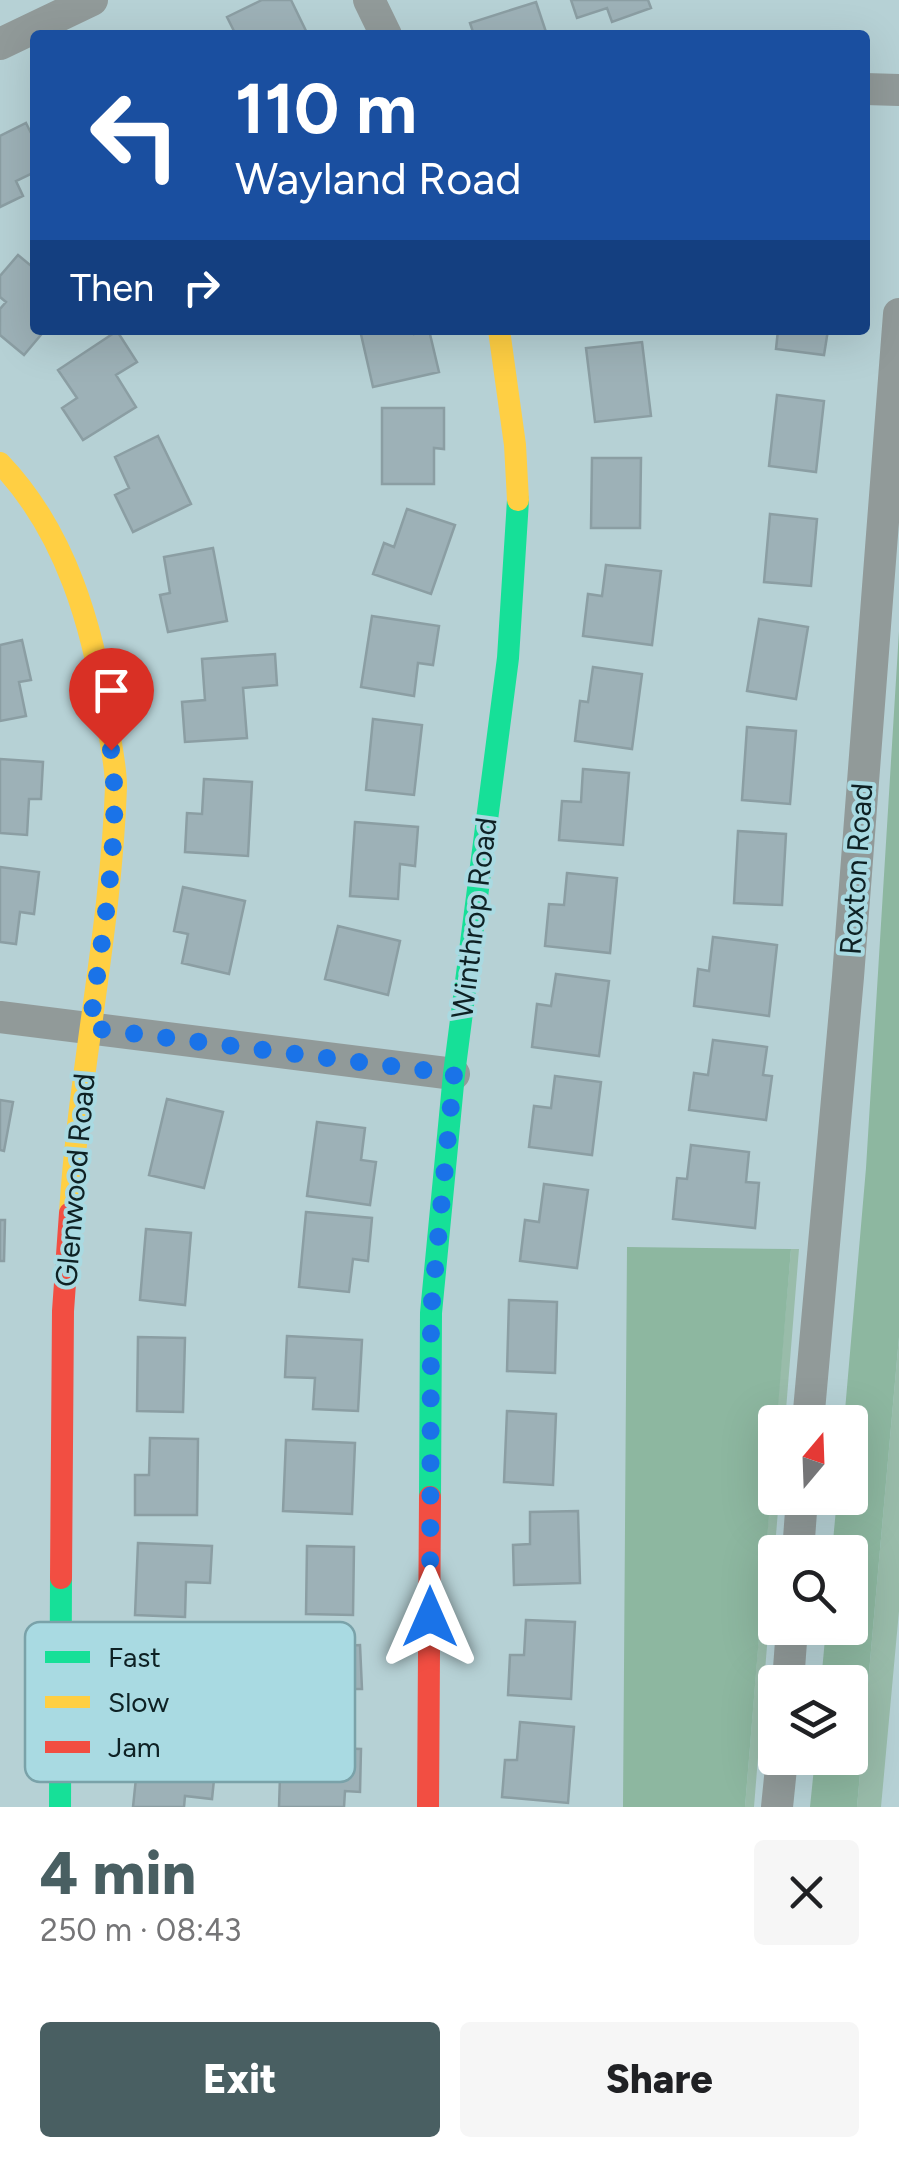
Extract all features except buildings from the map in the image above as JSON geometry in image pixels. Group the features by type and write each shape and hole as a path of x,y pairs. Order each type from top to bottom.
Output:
{"street":[{"path":"0,44 92,0"},
{"path":"368,0 383,30"},
{"path":"870,89 899,90"},
{"name":"Roxton Road","path":"810,1405 848,978 899,314"},
{"name":"Winthrop Road","path":"428,1807 431,1312 454,1074 508,658 518,508 516,445 500,335"},
{"name":"Glenwood Road","path":"0,462 26,490 74,581 97,653 116,783 106,904 74,1146 63,1311 61,1622"},
{"path":"0,1016 454,1074"},
{"path":"777,1807 780,1775"},
{"name":"Glenwood Road","path":"60,1782 60,1807"}],"green space":[{"path":"899,631 899,1337 868,1684 868,1665 823,1665 824,1645 868,1645 868,1535 834,1535 835,1515 868,1515 868,1405 845,1405 866,1168"},
{"path":"627,1247 791,1249 778,1405 758,1405 758,1515 769,1515 767,1535 758,1535 758,1645 745,1807 623,1807"},
{"path":"791,1249 799,1249 786,1405 777,1405"},
{"path":"899,1337 899,1611 881,1807 857,1807 860,1775 868,1775 868,1684"},
{"path":"769,1515 778,1515 776,1535 767,1535"},
{"path":"758,1645 767,1645 765,1665 758,1665 754,1807 745,1807"},
{"path":"813,1775 860,1775 857,1807 810,1807"}],"traffic: fast":[{"path":"430,1497 431,1313 454,1074 508,658 518,500"},
{"path":"61,1578 61,1622"},
{"path":"60,1782 60,1807"}],"traffic: slow":[{"path":"500,335 515,445 518,500"},
{"path":"0,463 43,519 73,582 94,650 115,770 108,894 70,1213"}],"traffic: jam":[{"path":"61,1578 63,1311 70,1213"},
{"path":"428,1807 430,1497"}],"route":[{"path":"111,750 116,783 90,1028 454,1074 431,1312 430,1617"}]}
